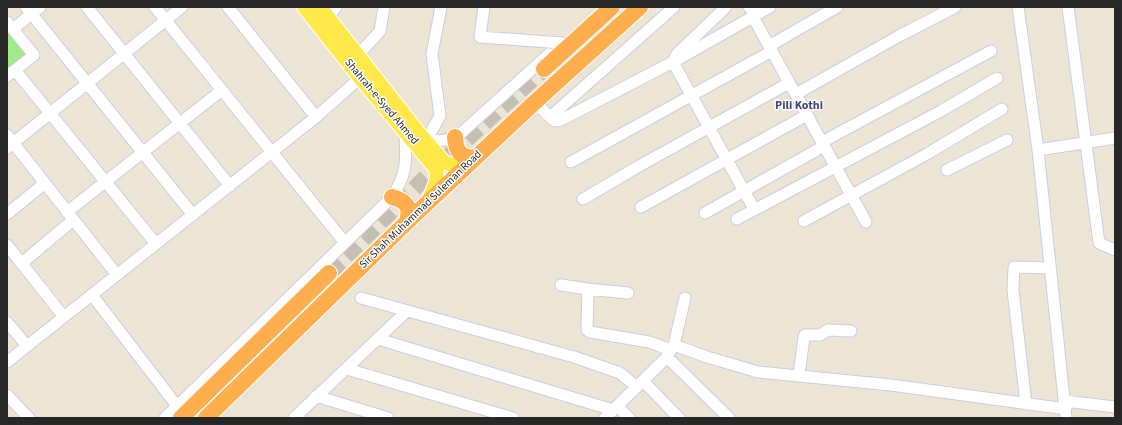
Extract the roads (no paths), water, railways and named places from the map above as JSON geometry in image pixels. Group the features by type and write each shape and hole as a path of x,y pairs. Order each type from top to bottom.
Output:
{"highway":[{"path":"544,69 612,7"},
{"name":"Sir Shah Muhammad Suleman Road","path":"206,418 428,202 640,7"},
{"path":"455,137 455,145 458,151 466,158 473,160"},
{"path":"392,197 400,199 407,205 409,214 407,222"},
{"path":"179,414 329,273"},
{"path":"179,414 240,345"}],"main road":[{"name":"Shahrah-e-Syed Ahmed","path":"304,7 360,78 444,162 454,166 473,160"},
{"name":"Shahrah-e-Syed Ahmed","path":"328,10 358,55 417,134 437,170 436,182 428,202"}],"street":[{"path":"87,7 230,186"},
{"path":"155,7 345,243"},
{"path":"117,275 45,183 9,142 51,113 182,7"},
{"path":"228,7 316,117"},
{"path":"358,55 380,31 384,7"},
{"path":"240,345 392,197 400,184 417,134 440,116 432,54 441,7"},
{"path":"484,7 480,37 562,43"},
{"path":"417,134 436,141 448,140 455,137 601,7"},
{"path":"550,117 674,7"},
{"path":"673,62 677,54 726,7"},
{"path":"535,102 550,117 556,120 561,120 673,62 752,13 770,7"},
{"path":"571,162 692,95 837,7"},
{"path":"796,94 899,36 955,7"},
{"path":"1018,7 1038,150 1066,409"},
{"path":"1068,7 1099,243 1115,250"},
{"path":"156,244 51,113 11,73 34,55 10,25 33,9 87,84 193,215"},
{"path":"752,13 866,222"},
{"path":"705,214 823,144 991,51"},
{"path":"673,62 754,209"},
{"path":"7,362 316,117 360,78"},
{"path":"737,219 942,110 997,78"},
{"path":"583,199 639,166 790,83"},
{"path":"22,263 106,182 222,90"},
{"path":"804,221 927,154 1002,109"},
{"path":"641,207 807,114"},
{"path":"1038,150 1115,138"},
{"path":"947,170 1007,140"},
{"path":"7,214 45,183"},
{"path":"7,245 11,257 22,263 64,317"},
{"path":"1026,404 1013,290 1014,267 1050,268"},
{"path":"561,285 628,293"},
{"path":"588,289 587,330 590,332 649,342 671,351 707,357 758,372 891,385 1066,409 1115,407"},
{"path":"92,295 179,414 164,418"},
{"path":"361,298 574,357 620,373 640,384 679,418"},
{"path":"605,418 671,351 685,298"},
{"path":"294,418 407,311"},
{"path":"7,322 26,346"},
{"path":"799,376 805,335 820,335 828,330 851,331"},
{"path":"378,339 615,408 629,418"},
{"path":"671,351 729,418"},
{"path":"347,369 513,418"},
{"path":"7,395 29,418"},
{"path":"316,396 388,418"}],"tunnel":[{"path":"329,273 434,169 544,69"}],"district":[{"name":"Pili Kothi","path":"799,106"}]}
